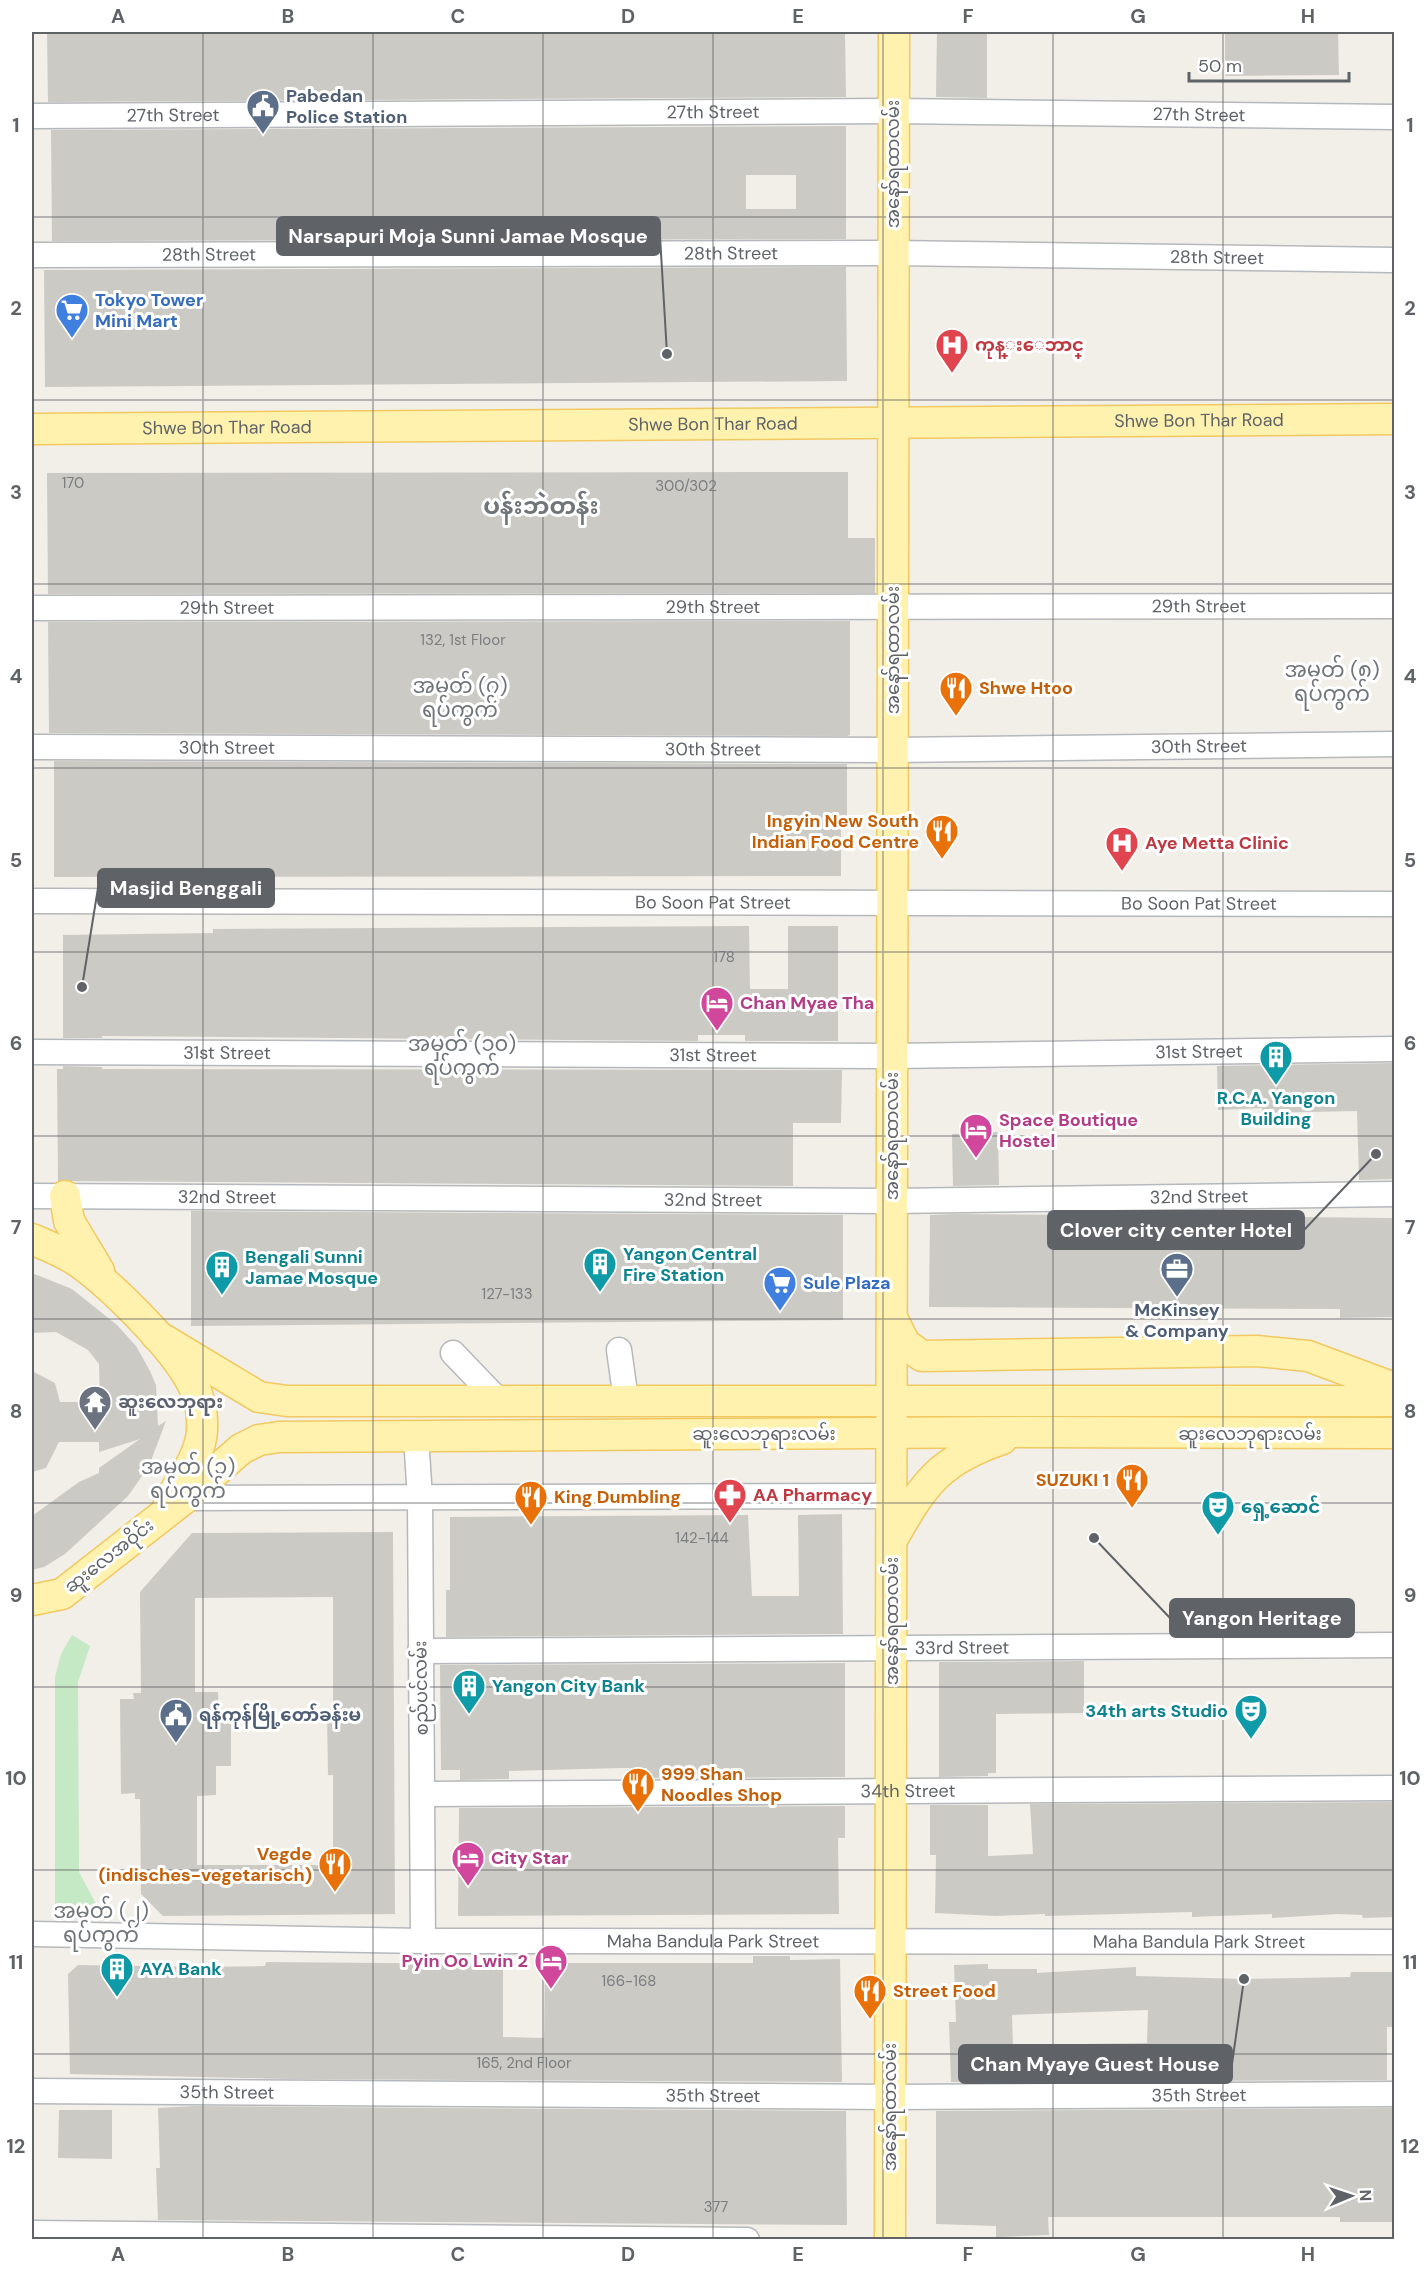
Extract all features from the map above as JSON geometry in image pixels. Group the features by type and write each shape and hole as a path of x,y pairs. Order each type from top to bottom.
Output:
{"main road":[{"name":"အနော်ရထာလမ်း","path":"890,2240 894,32"},
{"name":"Shwe Bon Thar Road","path":"32,429 1395,419"},
{"path":"65,1196 69,1221 98,1270 156,1335"},
{"path":"32,1239 79,1262 124,1301"},
{"path":"893,1320 905,1344 922,1356 1257,1351 1308,1356 1395,1388"},
{"name":"ဆူးလေဘုရားလမ်း","path":"156,1335 259,1397 286,1401 1395,1401"},
{"name":"ဆူးလေအဝိုင်း","path":"32,1600 62,1594 160,1516 198,1451 202,1419 199,1397 192,1381 156,1335"},
{"path":"892,1541 918,1493 941,1470 972,1449 1024,1432"},
{"name":"ဆူးလေဘုရားလမ်း","path":"160,1516 185,1498 241,1449 260,1440 279,1437 1024,1432 1395,1433"},
{"path":"1360,1433 1395,1450"}],"street":[{"name":"27th Street","path":"32,116 894,111 1395,117"},
{"name":"28th Street","path":"32,255 893,253 1395,260"},
{"name":"29th Street","path":"32,608 1395,606"},
{"name":"30th Street","path":"32,747 893,750 1395,744"},
{"name":"Bo Soon Pat Street","path":"32,901 1395,904"},
{"name":"31st Street","path":"32,1052 892,1056 1395,1049"},
{"name":"32nd Street","path":"32,1196 892,1201 1395,1194"},
{"path":"619,1350 626,1400"},
{"path":"453,1353 499,1401"},
{"name":"စည်ပင်လမ်း","path":"416,1436 420,1499 420,1651 424,1794 423,1941"},
{"path":"185,1498 891,1496"},
{"name":"33rd Street","path":"420,1651 1395,1645"},
{"name":"34th Street","path":"424,1794 552,1791 891,1792 1395,1788"},
{"name":"Maha Bandula Park Street","path":"32,1934 423,1941 1395,1942"},
{"name":"35th Street","path":"32,2091 890,2097 1395,2094"},
{"path":"32,2233 747,2240"}],"green space":[{"path":"72,1635 90,1646 78,1682 79,1872 98,1908 84,1923 55,1909 55,1677 61,1654"}],"building":[{"path":"47,32 845,32 846,97 48,102"},
{"path":"937,32 987,32 987,98 936,97"},
{"path":"1225,32 1338,32 1339,75 1225,76"},
{"path":"846,126 846,239 52,241 51,130","holes":["746,175 796,175 796,209 746,209"]},
{"path":"846,267 847,381 45,387 44,270"},
{"path":"848,472 848,538 875,538 875,593 48,594 47,473"},
{"path":"850,621 850,735 847,736 49,733 48,622"},
{"path":"54,761 847,764 847,821 841,821 841,876 54,877"},
{"path":"749,926 750,989 788,989 788,926 838,926 838,1041 745,1041 745,1035 698,1035 698,1041 102,1036 102,1038 63,1038 63,935 213,933 213,929"},
{"path":"1395,1063 1395,1179 1359,1180 1357,1111 1262,1113 1262,1108 1218,1110 1217,1066"},
{"path":"63,1066 102,1067 102,1069 842,1070 841,1123 793,1123 793,1186 58,1181 57,1069 63,1069"},
{"name":"Space Boutique Hostel","path":"998,1132 999,1185 953,1186 952,1134"},
{"path":"191,1211 843,1215 843,1320 191,1326"},
{"path":"930,1215 1395,1218 1395,1317 1340,1318 1340,1309 929,1307"},
{"name":"ဆူးလေဘုရား","path":"32,1273 72,1289 117,1325 136,1346 156,1385 158,1426 166,1421 149,1466 128,1496 65,1554 44,1567 32,1570 32,1516 79,1482 99,1473 99,1468 140,1439 99,1452 99,1442 59,1442 46,1468 32,1472 32,1371 55,1383 60,1402 100,1402 99,1364 88,1350 56,1332 32,1333"},
{"path":"842,1514 843,1634 446,1637 446,1590 450,1590 450,1517 748,1515 752,1596 799,1596 798,1515"},
{"name":"ရန်ကုန်မြို့တော်ခန်းမ","path":"393,1532 395,1914 163,1916 141,1894 140,1799 135,1799 135,1793 121,1794 120,1699 134,1699 133,1693 141,1693 140,1592 192,1533","holes":["333,1597 333,1715 327,1715 328,1775 333,1775 333,1865 197,1865 197,1796 216,1795 216,1766 231,1766 231,1722 219,1721 218,1692 195,1692 195,1598"]},
{"path":"1084,1661 1084,1713 996,1714 996,1773 988,1773 988,1776 939,1777 939,1662"},
{"path":"845,1663 845,1777 647,1778 647,1768 622,1768 509,1771 509,1779 460,1780 460,1770 441,1770 440,1665"},
{"path":"1395,1802 1395,1917 1363,1918 1362,1915 1338,1914 1272,1918 1272,1914 1192,1917 1192,1912 1045,1916 1045,1914 996,1916 935,1913 936,1855 930,1855 930,1805 988,1805 988,1856 1033,1854 1030,1804"},
{"path":"845,1806 845,1838 838,1838 839,1914 458,1916 459,1808"},
{"path":"753,1956 790,1956 790,1960 840,1959 842,2082 289,2079 70,2074 68,1974 78,1965 265,1966 266,1962 503,1964 503,2037 544,2038 545,1963 753,1963"},
{"path":"988,1964 988,1969 1037,1969 1037,1973 1136,1967 1136,1976 1244,1979 1350,1977 1351,1972 1395,1972 1395,2027 1387,2027 1387,2080 951,2082 949,2022 956,2022 954,1965","holes":["1148,2010 1147,2043 1013,2045 1012,2015"]},
{"path":"195,2106 846,2111 847,2225 158,2220 156,2168 160,2168 158,2108"},
{"path":"1395,2108 1395,2222 1340,2222 1340,2217 1048,2217 1049,2235 996,2237 996,2226 936,2224 936,2111"},
{"path":"59,2110 112,2110 112,2159 58,2158"}],"place":[{"name":"Pabedan Police Station","path":"263,135"},
{"name":"Tokyo Tower Mini Mart","path":"72,339"},
{"name":"Narsapuri Moja Sunni Jamae Mosque","path":"667,354"},
{"name":"ကုန္းေဘာင္","path":"952,374"},
{"name":"Shwe Htoo","path":"956,717"},
{"name":"Ingyin New South Indian Food Centre","path":"942,860"},
{"name":"Aye Metta Clinic","path":"1122,872"},
{"name":"Masjid Benggali","path":"82,987"},
{"name":"Chan Myae Tha","path":"717,1032"},
{"name":"R.C.A. Yangon Building","path":"1276,1086"},
{"name":"Clover city center Hotel","path":"1376,1154"},
{"name":"Space Boutique Hostel","path":"976,1159"},
{"name":"Yangon Central Fire Station","path":"600,1293"},
{"name":"Bengali Sunni Jamae Mosque","path":"222,1296"},
{"name":"McKinsey & Company","path":"1177,1298"},
{"name":"Sule Plaza","path":"780,1312"},
{"name":"ဆူးလေဘုရား","path":"95,1431"},
{"name":"SUZUKI 1","path":"1132,1509"},
{"name":"AA Pharmacy","path":"730,1524"},
{"name":"King Dumbling","path":"531,1526"},
{"name":"ရှေ့ဆောင်","path":"1218,1536"},
{"name":"Yangon Heritage","path":"1094,1538"},
{"name":"Yangon City Bank","path":"469,1715"},
{"name":"34th arts Studio","path":"1251,1740"},
{"name":"ရန်ကုန်မြို့တော်ခန်းမ","path":"176,1744"},
{"name":"999 Shan Noodles Shop","path":"638,1813"},
{"name":"City Star","path":"468,1887"},
{"name":"Vegde (indisches-vegetarisch)","path":"335,1893"},
{"name":"Chan Myaye Guest House","path":"1244,1979"},
{"name":"Pyin Oo Lwin 2","path":"551,1990"},
{"name":"AYA Bank","path":"117,1998"},
{"name":"Street Food","path":"870,2020"}],"district":[{"name":"ပန်းဘဲတန်း","path":"541,505"},
{"name":"အမှတ် (၈) ရပ်ကွက်","path":"1332,682"},
{"name":"အမှတ် (၇) ရပ်ကွက်","path":"460,698"},
{"name":"အမှတ် (၁၀) ရပ်ကွက်","path":"462,1056"},
{"name":"အမှတ် (၁) ရပ်ကွက်","path":"188,1479"},
{"name":"အမှတ် (၂) ရပ်ကွက်","path":"101,1923"}]}
